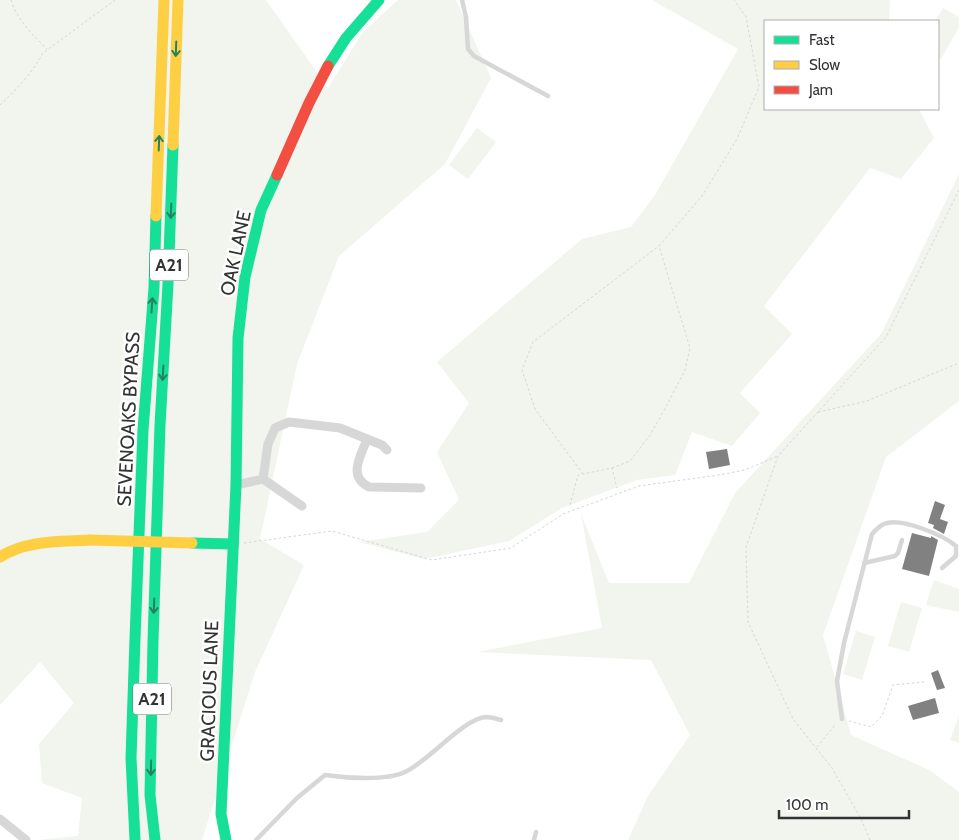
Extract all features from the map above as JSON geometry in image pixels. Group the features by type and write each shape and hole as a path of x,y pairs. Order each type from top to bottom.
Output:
{"main road":[{"name":"SEVENOAKS BYPASS","path":"134,840 131,758 134,657 143,430 154,288 164,0"},
{"name":"SEVENOAKS BYPASS","path":"155,840 150,795 153,641 178,0"},
{"name":"OAK LANE","path":"233,544 236,485 238,338 245,277 261,210 309,103 330,63 346,38 379,0"},
{"path":"0,557 7,551 35,544 90,540 233,544"},
{"name":"GRACIOUS LANE","path":"226,840 222,814 233,544"}],"street":[{"path":"263,479 268,444 275,428 289,422 340,428 382,445 387,450"},
{"path":"367,439 357,467 357,473 363,484 369,487 421,488"},
{"path":"236,485 263,479 302,506"},
{"path":"0,820 26,840"}],"lane":[{"path":"462,0 466,17 468,48 474,56 548,96"},
{"path":"842,719 837,681 844,643 872,534 883,524 897,522 909,523 948,539 956,546 956,556 942,568"},
{"path":"864,563 895,556 898,553 902,540"},
{"path":"256,840 297,798 325,775 360,778 398,775 422,763 471,723 485,717 501,720"},
{"path":"534,840 536,832"}],"path":[{"path":"11,0 17,15 34,37 48,50"},
{"path":"0,104 14,92 38,63 43,53 115,0"},
{"path":"583,474 535,408 522,370 533,342 659,246 702,196 737,139 759,87 746,17 734,0"},
{"path":"870,840 861,819 832,768 793,718 748,622 746,548 778,456 886,337 959,190"},
{"path":"570,505 578,475 612,468 630,461 650,435 685,370 690,348 659,246"},
{"path":"818,412 867,401 959,363"},
{"path":"233,544 332,532 432,560 511,548 563,514 639,486 745,470 778,456"},
{"path":"612,468 617,488"},
{"path":"816,748 831,728 842,719 870,728 882,716 893,685 924,682"}],"shaded area":[{"path":"0,0 266,0 328,88 363,32 398,0 456,0 491,78 445,164 339,256 297,364 260,539 304,565 255,672 202,840 39,840 78,836 82,798 42,783 39,744 74,703 40,662 0,705"},
{"path":"652,0 890,0 889,20 764,20 764,110 917,110 920,111 934,138 901,179 870,168 764,306 792,334 740,393 760,413 732,446 692,432 675,475 637,480 562,508 509,541 424,559 359,542 427,532 459,500 437,452 469,403 437,362 582,239 631,227 655,195 738,49"},
{"path":"943,8 959,17 959,27 941,59 939,58 939,20 936,20"},
{"path":"477,128 496,142 468,179 449,165"},
{"path":"959,174 959,401 886,457 823,635 851,735 929,770 959,792 959,840 628,840 648,796 690,735 651,660 477,652 602,628 581,514 609,583 689,583 735,493 881,334"},
{"path":"934,580 959,589 959,612 926,605"},
{"path":"901,602 922,608 909,652 888,646"},
{"path":"856,631 875,637 862,680 843,674"},
{"path":"959,715 959,743 950,740"}],"building":[{"path":"727,449 730,465 709,469 706,452"},
{"path":"935,501 945,505 940,519 948,522 944,534 933,528 934,525 928,523"},
{"path":"912,533 931,538 931,536 938,540 929,576 902,569"},
{"path":"938,670 945,688 937,690 931,673"},
{"path":"935,698 939,713 913,720 908,706"}],"traffic: fast":[{"path":"328,66 346,38 379,0"},
{"path":"155,840 150,795 153,641 160,425 173,145"},
{"path":"226,840 221,814 236,485 238,338 245,277 261,210 277,175"},
{"path":"135,840 131,758 135,639 143,430 154,288 156,216"},
{"path":"192,543 233,544"}],"traffic: slow":[{"path":"156,216 164,0"},
{"path":"173,145 178,0"},
{"path":"0,557 21,547 55,542 90,540"},
{"path":"90,540 192,543"}],"traffic: jam":[{"path":"277,175 309,103 328,66"}]}
